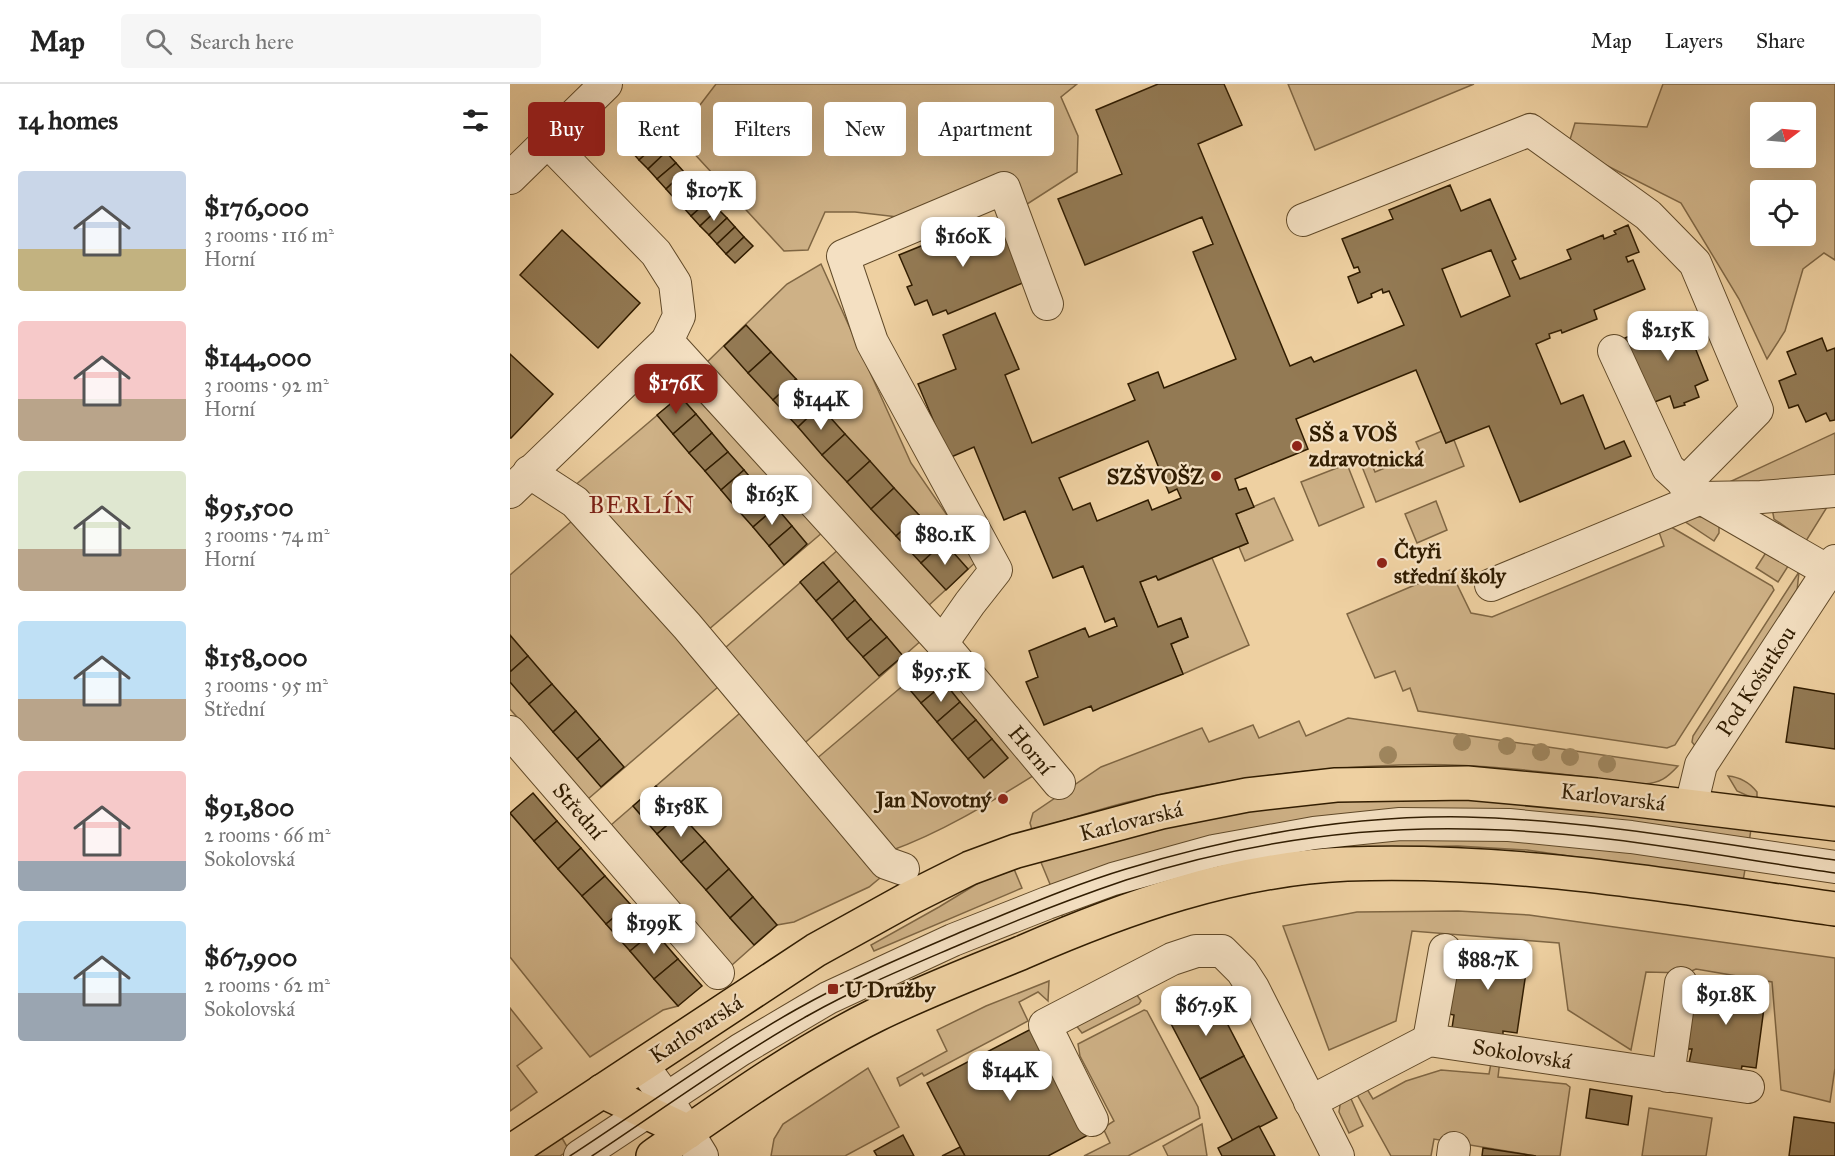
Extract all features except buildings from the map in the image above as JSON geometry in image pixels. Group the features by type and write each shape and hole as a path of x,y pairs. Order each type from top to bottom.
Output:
{"main road":[{"name":"Karlovarská","path":"510,1152 816,950 910,898 970,868 1016,851 1161,812 1247,795 1336,785 1467,783 1515,786 1835,824"},
{"path":"642,1065 653,1156 695,1144 809,1052 874,1016 934,988 1115,915 1172,895 1257,874 1344,864 1467,863 1548,870 1835,909"},
{"path":"602,1091 648,1111 695,1144"}],"street":[{"path":"588,102 606,84"},
{"path":"1303,220 1530,130 1648,214 1695,263 1757,410 1693,491 1491,585"},
{"path":"510,178 533,156"},
{"path":"562,156 656,253 675,283 679,316 667,341 519,482 575,502 687,626 886,863 903,869"},
{"path":"942,643 996,570 872,342 843,256 1005,188 1047,304"},
{"name":"Horní","path":"667,341 942,643 1059,783"},
{"path":"1614,351 1668,468 1693,491 1832,566"},
{"path":"1693,491 1761,497 1835,491"},
{"name":"Pod Košutkou","path":"1691,806 1701,765 1832,566"},
{"name":"Střední","path":"510,732 718,973"},
{"name":"Karlovarská","path":"580,1156 740,1050 828,998 953,940 1047,903 1113,879 1214,851 1314,833 1400,824 1509,825 1631,837 1835,867"},
{"path":"1310,1102 1429,1040 1445,950"},
{"path":"1092,1120 1040,1013 1172,959 1196,951 1222,951 1242,971 1253,988 1338,1156"},
{"path":"1668,1076 1681,983"},
{"name":"Sokolovská","path":"1429,1040 1748,1087"}],"shaded area":[{"path":"716,84 1077,84 1061,97 1078,136 1077,172 1021,208 1015,180 898,217 855,212 825,212 808,250 784,251 696,156 701,156 701,104"},
{"path":"1288,84 1474,84 1315,150"},
{"path":"1663,84 1835,84 1835,260 1824,253 1803,269 1785,331 1767,359 1739,299 1681,203 1568,146 1575,123 1647,127"},
{"path":"821,264 911,463 978,560 927,607 702,367 787,284"},
{"path":"688,389 823,532 701,636 573,487"},
{"path":"1442,431 1446,443 1454,440 1464,466 1376,502 1359,459 1368,455 1375,472 1421,453 1416,442"},
{"path":"1835,433 1835,480 1723,485"},
{"path":"1347,464 1364,507 1319,526 1301,482"},
{"path":"1274,498 1293,540 1245,561 1239,547 1248,543 1236,514"},
{"path":"1832,499 1806,541 1774,519 1772,508"},
{"path":"1436,501 1447,530 1417,543 1405,514"},
{"path":"580,514 725,681 588,799 510,709 510,575"},
{"path":"1693,516 1708,518 1719,525 1719,533 1714,541 1681,519"},
{"path":"1666,524 1772,586 1774,590 1675,745 1667,748 1418,711 1410,688 1403,691 1395,671 1375,678 1347,614 1450,570 1471,613 1492,617 1664,546 1659,532"},
{"path":"839,549 923,639 799,748 718,654"},
{"path":"1767,551 1792,560 1778,582 1756,568"},
{"path":"1212,558 1249,645 1183,674 1171,644 1188,637 1181,619 1158,627 1140,582 1156,576 1159,580"},
{"path":"1799,572 1797,591 1696,747 1692,742 1693,736"},
{"path":"938,656 1036,774 947,826 890,851 815,760"},
{"path":"747,707 886,873 869,887 794,922 777,925 732,965 611,825"},
{"path":"1348,718 1678,766 1663,779 1644,784 1460,765 1399,765 1296,772 1228,781 1161,794 1032,830 1030,823 1033,813 1101,767 1202,728 1209,742 1253,725 1259,738 1299,721 1306,736"},
{"path":"1728,776 1740,779 1751,786 1757,792 1757,800 1737,791"},
{"path":"1448,796 1565,805 1751,829 1749,843 1471,813 1052,889 1040,860 1112,836 1279,805"},
{"path":"510,813 678,1006 663,1010 590,1057 510,957"},
{"path":"1464,833 1746,864 1743,881 1527,850 1458,846 1303,852 1063,919 1060,908 1299,846"},
{"path":"1014,869 1022,888 874,951 871,945 980,882"},
{"path":"1458,911 1529,915 1835,958 1835,1068 1830,1102 1781,1090 1772,982 1696,969 1687,973 1646,972 1631,1050 1568,1010 1559,943 1412,931 1396,1021 1329,1050 1283,926 1357,912"},
{"path":"1049,981 1048,1001 1038,992 1019,1002 1028,1021 924,1076 922,1073 900,1086 897,1078 947,1051 937,1030 986,1006"},
{"path":"1133,989 1141,1001 1139,1004 1082,1033 1075,1024"},
{"path":"510,1008 542,1048 517,1066 537,1092 510,1111"},
{"path":"1144,1010 1147,1011 1198,1107 1200,1118 1128,1156 1084,1156 1110,1143 1103,1128 1114,1121 1080,1056 1078,1044"},
{"path":"1492,1058 1500,1060 1498,1077 1566,1084 1570,1087 1560,1156 1536,1156 1434,1139 1431,1156 1391,1156 1354,1089 1364,1084 1373,1099 1406,1081 1441,1070 1489,1074"},
{"path":"868,1068 899,1127 845,1156 771,1156 774,1139 783,1124"},
{"path":"1348,1092 1363,1126 1349,1133 1339,1112 1341,1099"},
{"path":"1649,1108 1712,1118 1706,1156 1642,1156"},
{"path":"1202,1124 1207,1156 1168,1156 1163,1146"},
{"path":"562,1138 569,1150 560,1156 535,1156"}],"tram line":[{"path":"570,1156 739,1044 797,1009 860,977 1066,889 1126,869 1209,847 1337,824 1423,817 1466,817 1605,827 1835,860"},
{"path":"592,1156 753,1048 846,996 1021,919 1126,880 1209,857 1294,841 1380,831 1512,830 1697,851 1835,873"}],"place":[{"name":"SŠ a VOŠ zdravotnická","path":"1297,446"},
{"name":"SZŠVOŠZ","path":"1216,476"},
{"name":"Čtyři střední školy","path":"1382,563"},
{"name":"Jan Novotný","path":"1003,799"},
{"name":"U Družby","path":"833,989"}],"district":[{"name":"BERLÍN","path":"642,505"}]}
